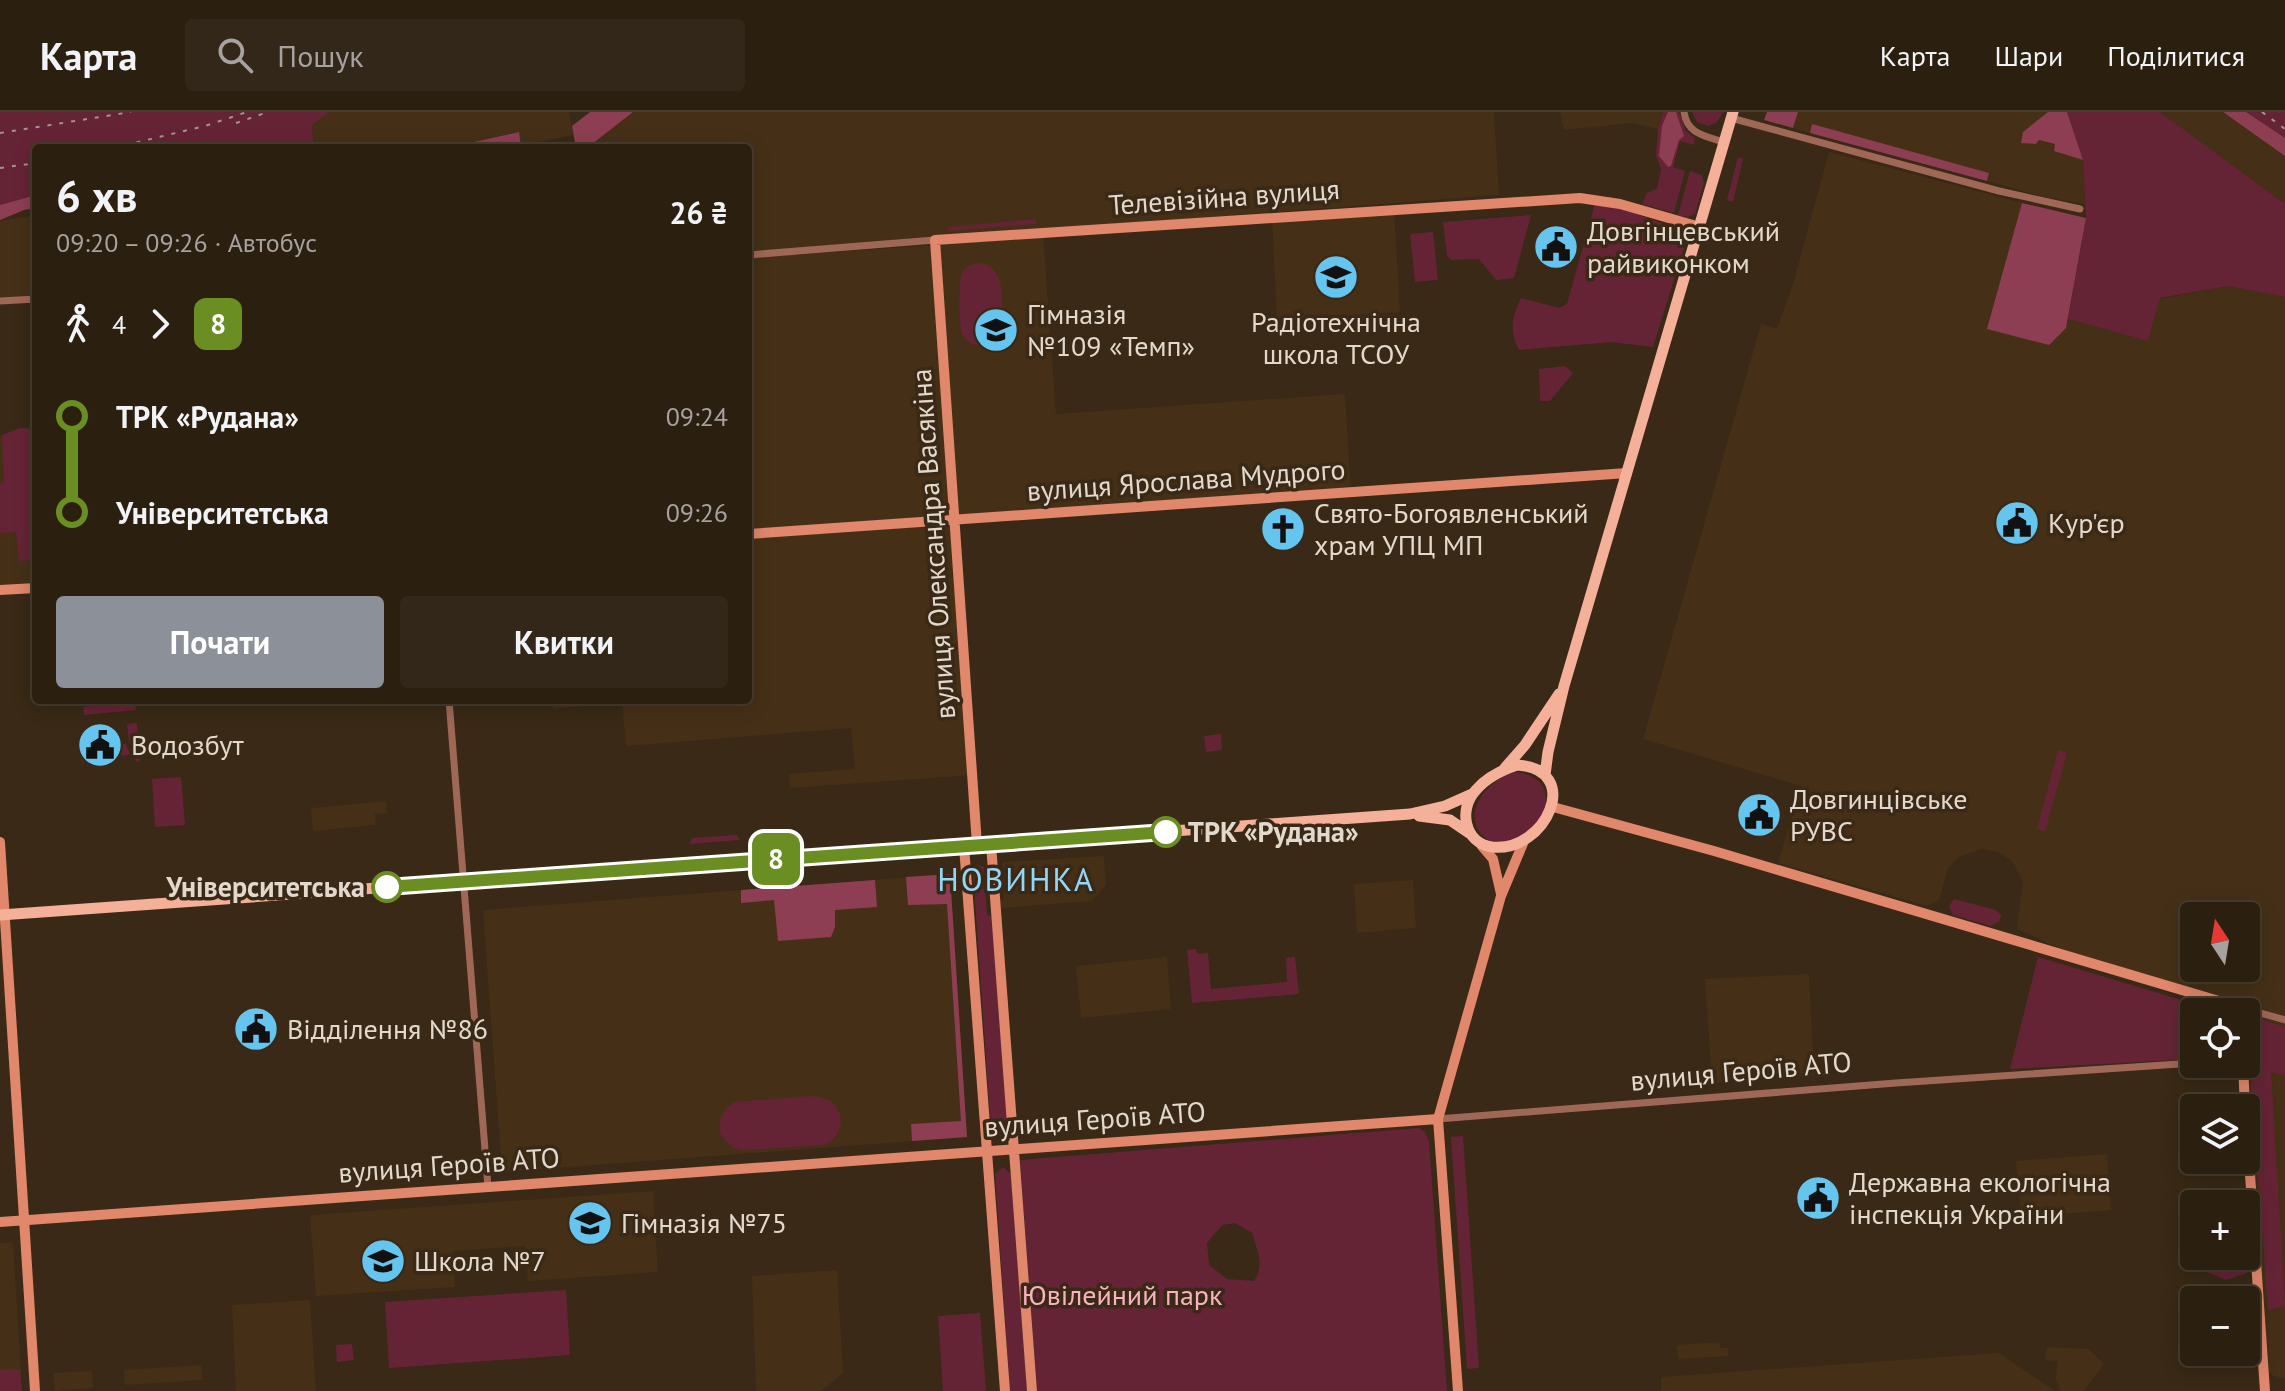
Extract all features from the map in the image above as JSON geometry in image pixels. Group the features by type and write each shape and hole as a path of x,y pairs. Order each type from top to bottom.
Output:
{"main road":[{"path":"1410,814 1450,820 1481,845 1502,847 1524,841 1545,821 1553,807 1551,786 1545,775 1564,686 1732,115"},
{"path":"2,915 1410,814 1445,806 1472,794 1504,769 1525,745 1564,686"},
{"path":"1504,769 1524,766 1545,775"},
{"path":"1470,834 1465,818 1472,794"}],"street":[{"path":"1684,112 1687,124 1694,132 1724,142"},
{"path":"1732,115 1999,191 2080,209"},
{"name":"Телевізійна вулиця","path":"752,255 1580,198 1620,204 1700,227"},
{"name":"вулиця Олександра Васякіна","path":"935,240 977,845"},
{"path":"0,301 32,299"},
{"name":"вулиця Ярослава Мудрого","path":"752,534 1627,473"},
{"path":"0,590 32,588"},
{"path":"449,704 488,1187"},
{"path":"1553,807 1714,851 2199,998"},
{"path":"1458,1391 1438,1119 1501,896 1524,841"},
{"path":"0,842 2,915 35,1391"},
{"path":"991,844 1032,1391"},
{"path":"1481,845 1496,866 1501,896"},
{"path":"964,846 1005,1391"},
{"path":"2260,1015 2285,1020"},
{"name":"вулиця Героїв АТО","path":"0,1222 2180,1064"},
{"path":"2250,1174 2265,1391"}],"shaded area":[{"path":"329,112 569,112 573,135 530,144 521,144 518,132 469,144 314,144 312,125"},
{"path":"590,112 633,112 592,144 570,144 575,143 572,126"},
{"path":"633,112 1494,112 1499,195 752,252 752,144 592,144"},
{"path":"1560,112 1663,112 1658,129 1631,123 1564,130"},
{"path":"1668,112 1676,112 1684,136 1679,140 1671,166 1668,167 1659,156 1662,126"},
{"path":"1767,112 1798,112 1793,128 1764,120"},
{"path":"1798,112 2048,112 2043,117 2038,140 2055,144 2054,151 2083,160 2085,204 1987,181 1989,173 1812,125 1810,133 1793,128"},
{"path":"2048,112 2067,112 2083,160 2054,151 2055,144 2039,140 2036,144 2021,143 2023,132"},
{"path":"2160,112 2223,112 2285,156 2285,204"},
{"path":"2223,112 2246,112 2285,138 2285,156"},
{"path":"1812,124 1989,173 1987,181 1810,133"},
{"path":"519,132 521,144 469,144"},
{"path":"1829,152 2022,203 1988,329 2066,328 2068,319 2148,341 2159,299 2229,286 2285,297 2285,1020 2260,1013 2260,998 2208,998 2109,970 2017,929 2023,882 2012,861 1998,852 1982,849 1960,856 1948,868 1939,900 1927,906 1778,863 1801,786 1643,739 1761,324 1777,329 1793,284"},
{"path":"32,196 32,209 0,220 0,205"},
{"path":"2022,203 2086,218 2066,328 2049,345 1987,329"},
{"name":"Радіотехнічна школа ТСОУ","path":"1394,209 1400,312 1277,320 1272,218"},
{"path":"32,216 32,297 0,300 0,221"},
{"path":"1043,233 1056,414 1345,394 1351,493 955,519 973,775 790,788 789,774 855,769 851,728 626,746 622,704 752,704 752,258 935,245"},
{"path":"20,428 32,429 32,588 0,590 0,436"},
{"path":"552,704 596,704 553,709"},
{"path":"386,801 387,813 375,814 376,825 313,831 311,808"},
{"path":"1104,856 1106,885 1092,901 1000,908 999,901 1004,898 1002,862"},
{"path":"950,874 967,1137 502,1172 483,910"},
{"path":"950,874 967,1137 912,1141 911,1124 961,1121 947,904 908,905 906,877"},
{"path":"875,880 877,907 835,910 835,927 831,937 778,941 774,900 741,903 741,890"},
{"path":"1413,880 1416,928 1357,933 1354,884"},
{"path":"1167,957 1171,1009 1081,1018 1076,966"},
{"path":"1809,974 1814,1075 1712,1083 1705,979"},
{"path":"2260,1017 2285,1022 2285,1378 2269,1372 2260,1248 2260,1190 2256,1190 2255,1174 2260,1174 2260,1094 2249,1094 2248,1078 2260,1078"},
{"path":"2107,1154 2111,1210 2021,1217 2016,1161"},
{"path":"653,1191 658,1272 528,1281 525,1246 453,1251 455,1287 316,1296 310,1215"},
{"path":"13,1242 22,1391 0,1391 0,1243"},
{"path":"837,1270 843,1373 821,1391 756,1391 752,1276"},
{"path":"310,1300 316,1391 236,1391 232,1305"},
{"path":"1719,1342 1720,1348 1728,1348 1728,1356 1678,1359 1677,1345"},
{"path":"2047,1347 2089,1349 2104,1364 2084,1391 2061,1391 2056,1380 2057,1361 2045,1360"},
{"path":"1999,1353 2055,1391 1661,1391 1661,1377"},
{"path":"201,1365 203,1380 125,1385 124,1370"},
{"path":"92,1371 93,1388 55,1391 53,1373"}],"green space":[{"path":"0,112 329,112 312,125 314,144 32,144 32,196 0,205"},
{"path":"1663,112 1679,112 1686,131 1695,138 1694,145 1680,141 1673,167 1685,171 1674,213 1642,204 1647,193 1657,189 1661,170 1656,155 1658,129"},
{"path":"1692,112 1723,112 1717,122 1708,126 1697,122"},
{"path":"2067,112 2160,112 2285,204 2285,297 2229,286 2160,298 2148,341 2068,319 2086,218 2083,160"},
{"path":"2246,112 2285,112 2285,138"},
{"path":"1738,157 1743,159 1733,202 1727,200"},
{"path":"1690,171 1702,175 1704,183 1695,214 1688,217 1678,215"},
{"path":"1595,204 1619,208 1685,231 1687,238 1653,347 1611,342 1519,350 1513,324 1521,298 1559,308 1567,304"},
{"path":"1531,215 1514,278 1496,280 1479,259 1451,260 1447,256 1443,222"},
{"path":"1036,219 1036,224 949,231 948,227"},
{"path":"1433,232 1438,280 1415,282 1410,234"},
{"path":"979,263 989,266 999,280 1002,331 988,343 976,345 965,339 962,333 960,282 963,271"},
{"path":"1565,366 1573,373 1550,401 1540,401 1539,369"},
{"path":"20,428 32,429 32,560 19,561 16,532 0,533 0,484 4,483 2,435"},
{"path":"135,704 136,710 84,715 83,707"},
{"path":"137,723 140,761 136,762 127,724"},
{"path":"1221,734 1222,750 1206,752 1204,736"},
{"path":"126,744 130,755 85,758 82,762 81,749 84,747"},
{"path":"2058,750 2067,753 2045,831 2037,829"},
{"path":"1515,772 1530,775 1540,782 1545,791 1544,813 1529,833 1518,840 1492,842 1481,834 1476,824 1478,802 1493,784"},
{"path":"181,777 185,825 155,827 152,779"},
{"path":"737,835 740,840 689,844 692,838"},
{"path":"977,865 988,868 990,880 985,886 987,914 993,918 1008,1132 998,1138 991,1129 973,872"},
{"path":"1954,899 1996,910 2001,915 2000,921 1991,926 1953,915 1949,906"},
{"path":"1196,949 1197,954 1208,953 1211,989 1287,982 1286,958 1295,957 1299,994 1192,1003 1187,950"},
{"path":"2038,957 2180,999 2180,1060 2010,1069"},
{"path":"2260,1019 2285,1027 2285,1075 2271,1072 2285,1306 2268,1310 2258,1174 2260,1094 2252,1094 2251,1078 2260,1078"},
{"path":"812,1096 830,1100 839,1111 839,1130 825,1145 745,1150 733,1148 721,1135 722,1116 735,1102"},
{"name":"Ювілейний парк","path":"1419,1128 1429,1141 1447,1391 1037,1391 1020,1160","holes":["1235,1223 1252,1233 1260,1263 1254,1281 1227,1279 1209,1265 1207,1243 1222,1225"]},
{"path":"1463,1136 1479,1368 1467,1369 1451,1137"},
{"path":"1003,1167 1011,1174 1027,1391 1010,1391 995,1174"},
{"path":"2247,1270 2247,1273 2226,1280 2205,1271"},
{"path":"566,1290 570,1355 389,1368 385,1302"},
{"path":"980,1313 986,1391 943,1391 938,1316"},
{"path":"352,1344 354,1360 337,1362 336,1345"},
{"path":"20,1369 22,1391 0,1391 0,1370"}],"railway":[{"path":"0,133 131,112"},
{"path":"130,144 205,126 247,112"},
{"path":"236,123 268,112"},
{"path":"2262,112 2285,129"},
{"path":"0,168 32,164"}],"bus line":[{"name":"8","path":"387,887 1166,832"}],"place":[{"name":"Довгінцевський райвиконком","path":"1556,247"},
{"name":"Радіотехнічна школа ТСОУ","path":"1336,277"},
{"name":"Гімназія №109 «Темп»","path":"996,330"},
{"name":"Кур'єр","path":"2017,523"},
{"name":"Свято-Богоявленський храм УПЦ МП","path":"1283,529"},
{"name":"Водозбут","path":"100,745"},
{"name":"Довгинцівське РУВС","path":"1759,815"},
{"name":"ТРК «Рудана»","path":"1166,832"},
{"name":"Університетська","path":"387,887"},
{"name":"Відділення №86","path":"256,1029"},
{"name":"Державна екологічна інспекція України","path":"1818,1198"},
{"name":"Гімназія №75","path":"590,1223"},
{"name":"Школа №7","path":"383,1261"}],"district":[{"name":"НОВИНКА","path":"1016,880"}]}
